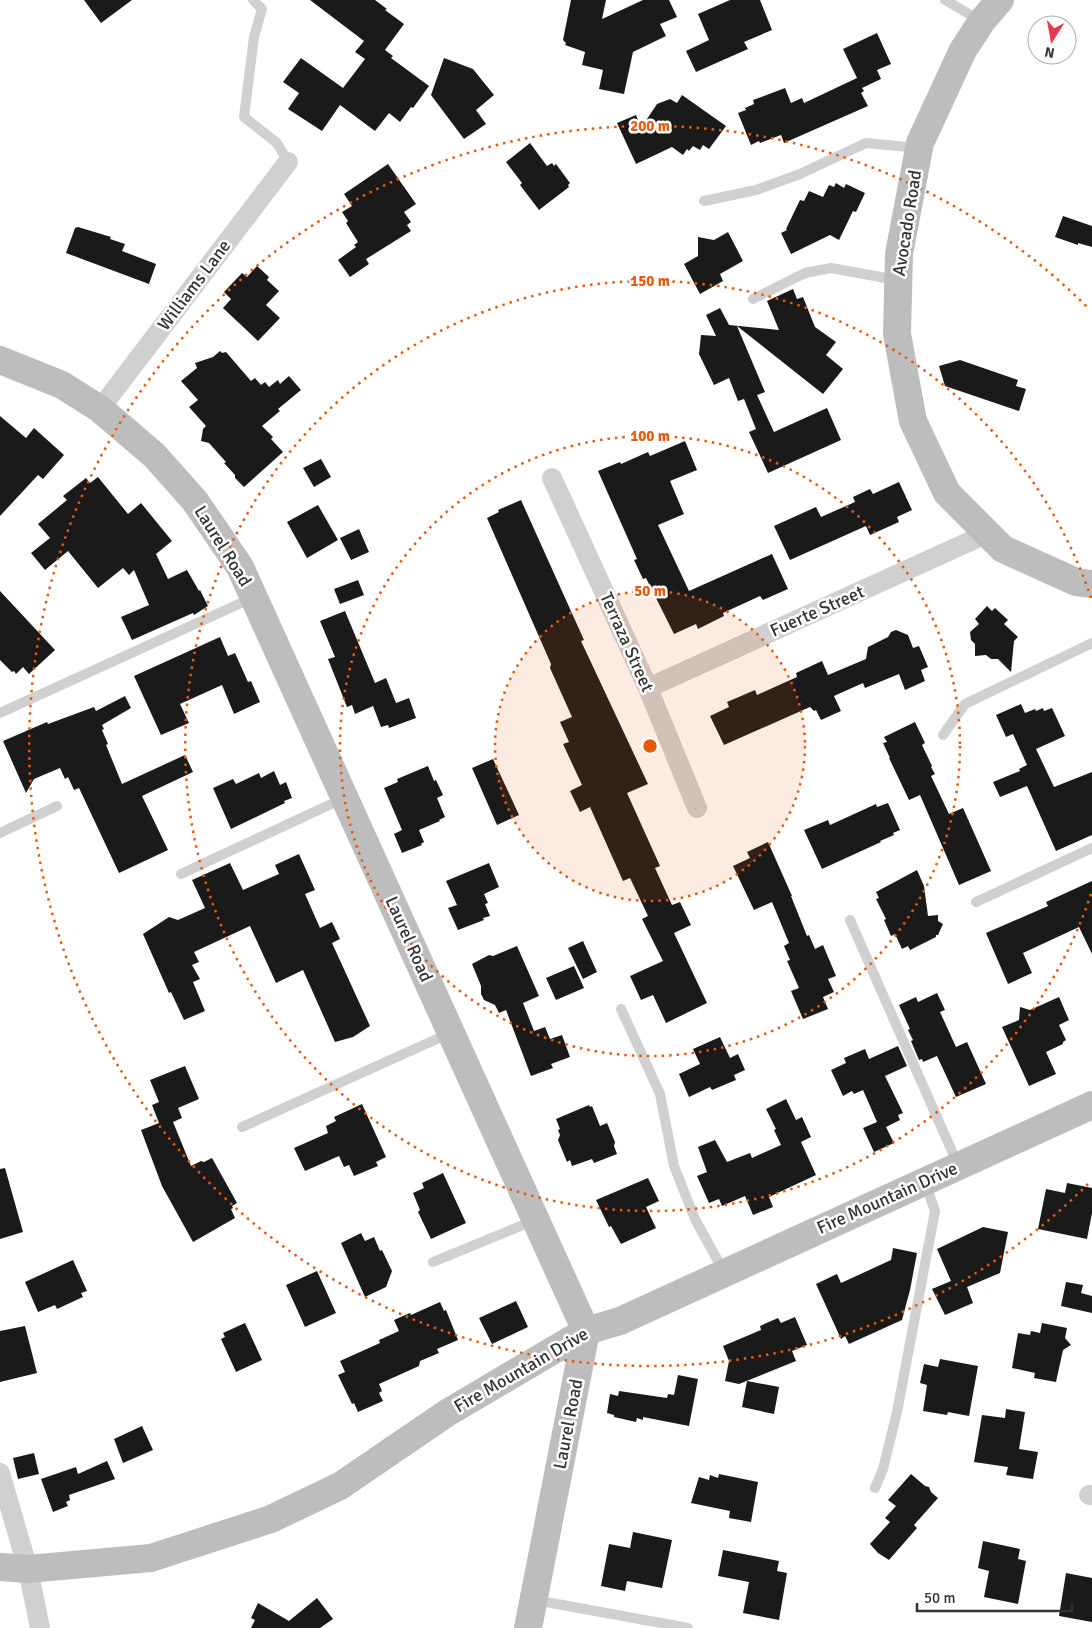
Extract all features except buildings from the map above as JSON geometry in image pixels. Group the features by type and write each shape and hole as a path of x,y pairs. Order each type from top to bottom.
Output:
{"street":[{"name":"Avocado Road","path":"1000,0 982,21 963,50 919,148 899,254 897,334 914,421 947,493 1003,550 1076,582 1092,584"},
{"name":"Williams Lane","path":"100,409 288,162"},
{"name":"Laurel Road","path":"0,360 62,385 100,409 154,455 195,500 240,567 255,596 586,1332 528,1628"},
{"name":"Terraza Street","path":"552,478 648,688 697,808"},
{"name":"Fuerte Street","path":"648,688 986,534"},
{"name":"Fire Mountain Drive","path":"0,1567 28,1569 151,1558 271,1519 340,1486 447,1413 586,1332 620,1320 1092,1105"},
{"path":"0,1473 28,1569 40,1628"}],"lane":[{"path":"253,0 262,10 254,37 244,117 277,143 288,162"},
{"path":"945,0 982,21"},
{"path":"704,201 756,190 800,174 866,143 919,148"},
{"path":"753,299 805,273 831,268 898,280"},
{"path":"0,713 255,596"},
{"path":"943,735 965,704 1092,643"},
{"path":"181,874 345,798"},
{"path":"0,833 58,806"},
{"path":"976,902 1092,848"},
{"path":"850,920 958,1166"},
{"path":"622,1010 660,1094 674,1166 695,1219 724,1273"},
{"path":"242,1127 451,1032"},
{"path":"875,1488 883,1469 897,1412 935,1210 924,1181"},
{"path":"433,1262 536,1220"},
{"path":"534,1600 688,1628"}]}
